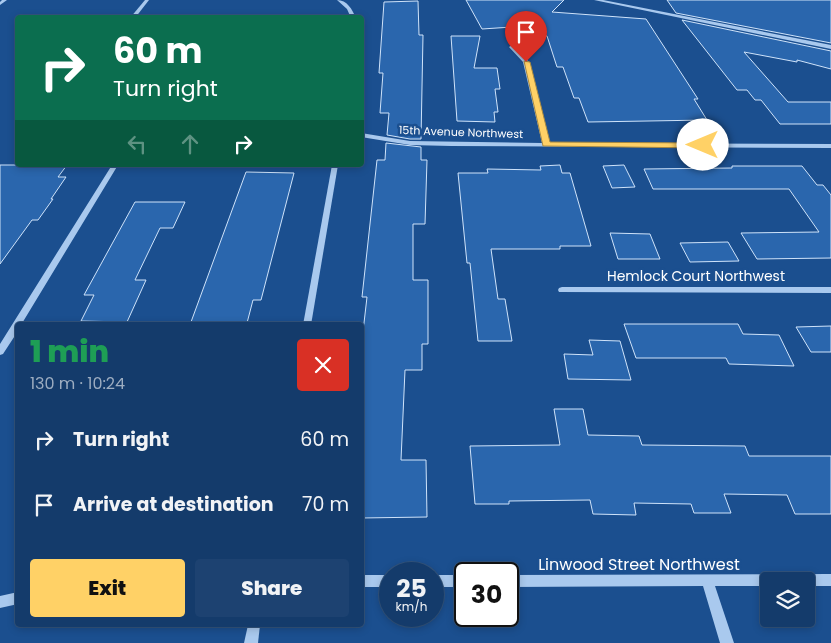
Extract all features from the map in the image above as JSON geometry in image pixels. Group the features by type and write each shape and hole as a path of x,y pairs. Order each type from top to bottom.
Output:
{"street":[{"path":"0,4 5,0"},
{"path":"134,15 147,0"},
{"path":"339,0 349,8 352,15"},
{"path":"596,0 831,47"},
{"path":"625,6 630,0"},
{"path":"512,47 526,62 546,145"},
{"name":"15th Avenue Northwest","path":"364,135 410,143 831,146"},
{"path":"19,322 115,167"},
{"path":"307,322 335,167"},
{"name":"Hemlock Court Northwest","path":"562,290 831,290"},
{"path":"0,352 15,328"},
{"name":"Linwood Street Northwest","path":"519,580 831,580"},
{"path":"708,580 727,643"},
{"path":"364,581 379,581"},
{"path":"0,602 15,599"},
{"path":"251,643 254,627"}],"building":[{"path":"466,0 564,0 552,12 646,19 698,99 694,99 707,120 588,122 579,98 574,98 563,67 557,67 547,36 512,27 482,29"},
{"path":"667,0 831,0 831,43 676,13"},
{"path":"418,1 419,35 423,35 421,139 410,139 387,135 389,113 380,113 383,73 379,73 384,2"},
{"path":"682,20 831,51 831,69 797,60 797,62 744,52 788,102 831,102 831,124 780,124 761,100 755,100 747,90 737,90"},
{"path":"451,36 480,36 474,68 497,68 500,89 495,89 498,112 494,112 495,122 457,121"},
{"path":"386,143 421,147 421,160 427,160 425,224 413,224 413,280 428,280 428,344 422,344 422,370 405,370 401,460 426,460 427,517 364,518 364,323 367,297 362,297 377,160 385,160"},
{"path":"0,165 15,165 15,167 66,167 58,177 66,177 51,199 53,199 38,220 32,220 0,264"},
{"path":"560,165 562,173 570,173 591,246 560,246 560,249 491,249 498,299 505,299 512,341 478,341 470,263 467,263 458,173 488,173 487,169 541,170 540,166"},
{"path":"624,165 635,187 612,188 603,166"},
{"path":"732,166 802,166 817,185 823,185 831,195 831,258 757,259 741,233 819,232 789,189 653,189 644,169 732,168"},
{"path":"246,172 294,173 261,300 253,300 247,322 191,322"},
{"path":"135,202 185,202 173,228 160,228 135,280 146,280 127,322 81,321 94,295 84,295"},
{"path":"610,233 650,234 660,259 618,259"},
{"path":"728,242 739,261 690,262 680,243"},
{"path":"624,324 738,324 743,334 779,335 794,366 729,364 726,358 636,358"},
{"path":"831,326 831,352 811,352 796,327"},
{"path":"589,340 620,341 631,380 568,379 564,354 593,355"},
{"path":"554,409 583,409 588,435 639,436 642,445 745,446 749,456 831,456 831,514 795,514 787,495 724,494 731,513 694,513 691,504 634,503 636,515 593,514 590,500 509,501 509,504 475,504 470,446 560,445"}],"route":[{"path":"526,62 546,145 703,145"}]}
